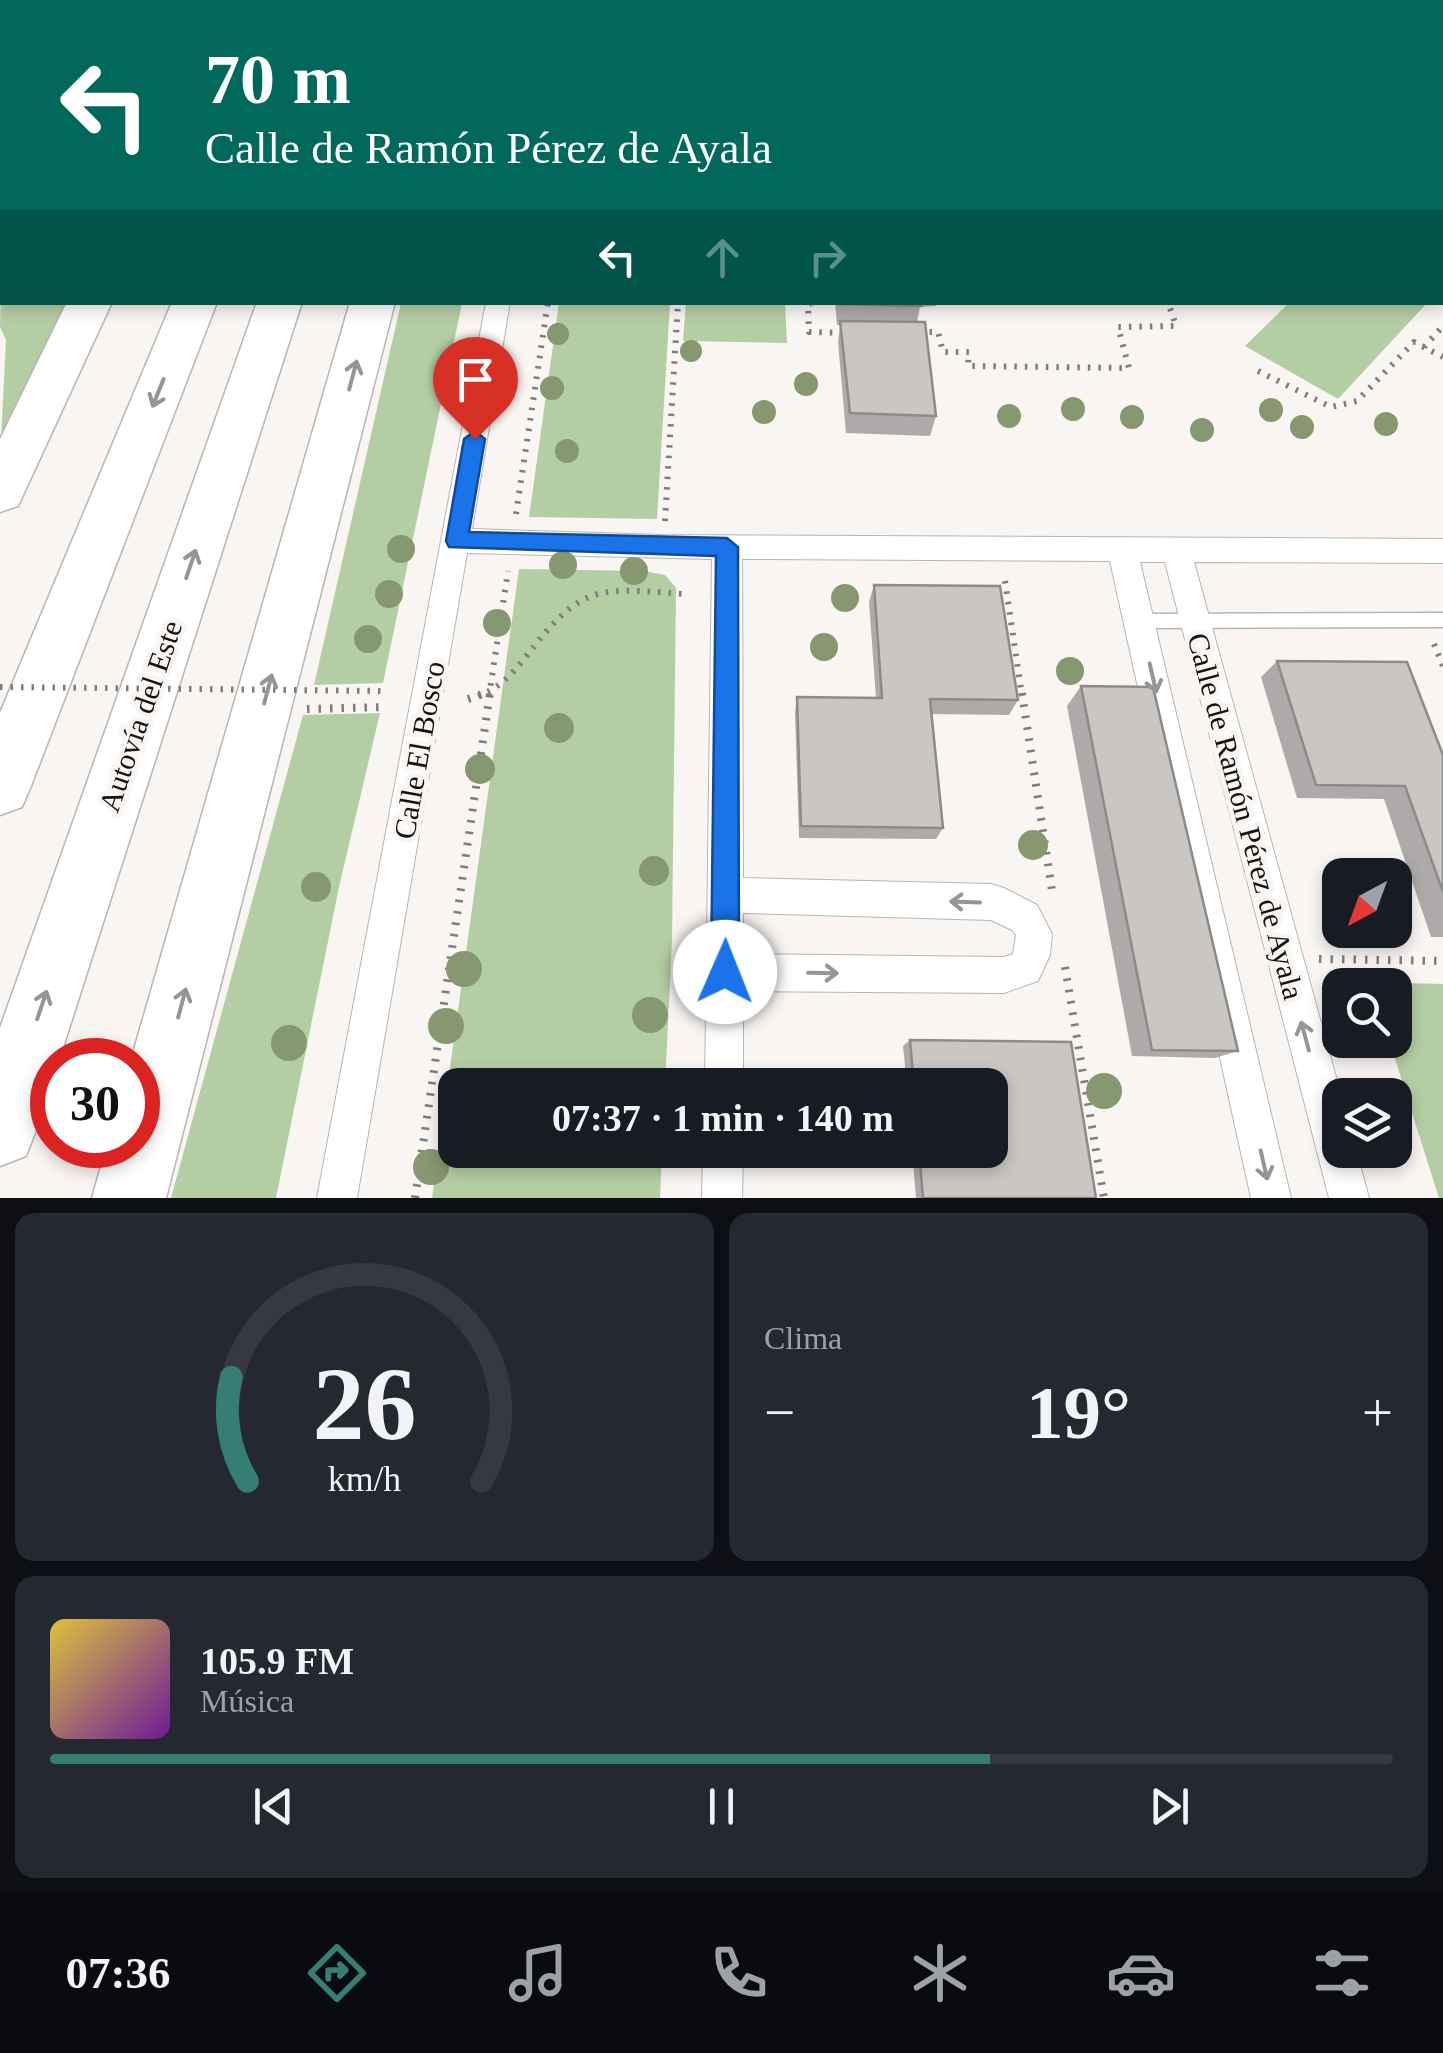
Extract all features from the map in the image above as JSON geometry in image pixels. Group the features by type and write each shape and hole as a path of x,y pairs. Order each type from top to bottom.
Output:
{"highway":[{"path":"0,491 89,305"},
{"path":"32,424 104,305"},
{"path":"0,786 194,305"},
{"name":"Autovía del Este","path":"0,1130 279,305"},
{"path":"129,1198 372,305"}],"street":[{"name":"Calle El Bosco","path":"336,1198 497,305"},
{"path":"457,541 663,547 1443,551"},
{"path":"724,1068 727,547"},
{"name":"Calle de Ramón Pérez de Ayala","path":"1122,549 1271,1198"},
{"name":"Calle de Ramón Pérez de Ayala","path":"1176,549 1349,1198"},
{"path":"725,972 1004,975 1025,968 1049,952 1015,908 991,902 726,895"},
{"path":"722,1198 723,1168"}],"lane":[{"path":"1140,622 1443,620"}],"path":[{"path":"514,526 548,305"},
{"path":"663,547 678,305"},
{"path":"812,305 809,332 853,332"},
{"path":"904,332 938,332 944,352 969,352 968,366 1129,368 1118,327 1176,326 1169,305"},
{"path":"1424,347 1443,326"},
{"path":"1258,371 1331,407 1357,401 1414,342 1443,357"},
{"path":"415,1198 509,562"},
{"path":"1005,581 1049,952 1104,1198"},
{"path":"468,699 487,696 578,599 625,591 683,594"},
{"path":"0,687 387,691"},
{"path":"303,709 386,708"},
{"path":"1284,958 1443,961"}],"green space":[{"path":"0,305 82,305 0,460 6,340 0,327"},
{"path":"401,305 462,305 383,683 314,685"},
{"path":"559,305 670,305 657,519 529,517"},
{"path":"686,305 785,305 787,343 683,341"},
{"path":"1286,305 1425,305 1338,399 1245,346"},
{"path":"519,569 643,571 665,575 676,588 672,941 666,1068 450,1068"},
{"path":"380,713 339,887 276,1198 171,1198 303,715"},
{"path":"1412,983 1443,984 1443,1198 1439,1198 1412,1113 1412,1078 1401,1078 1395,1058 1412,1058"},
{"path":"438,1155 438,1168 661,1168 660,1198 432,1198"}],"building":[{"path":"840,321 925,322 936,416 850,413"},
{"path":"874,585 1000,586 1018,700 930,699 943,828 801,826 797,697 882,698"},
{"path":"1277,661 1407,662 1443,755 1443,892 1405,786 1316,785"},
{"path":"1081,686 1153,687 1238,1051 1152,1050"},
{"path":"910,1040 1071,1042 1096,1198 923,1198 920,1168 1008,1168 1008,1068 912,1068"}],"route":[{"path":"475,439 457,541 727,547 725,972"}]}
